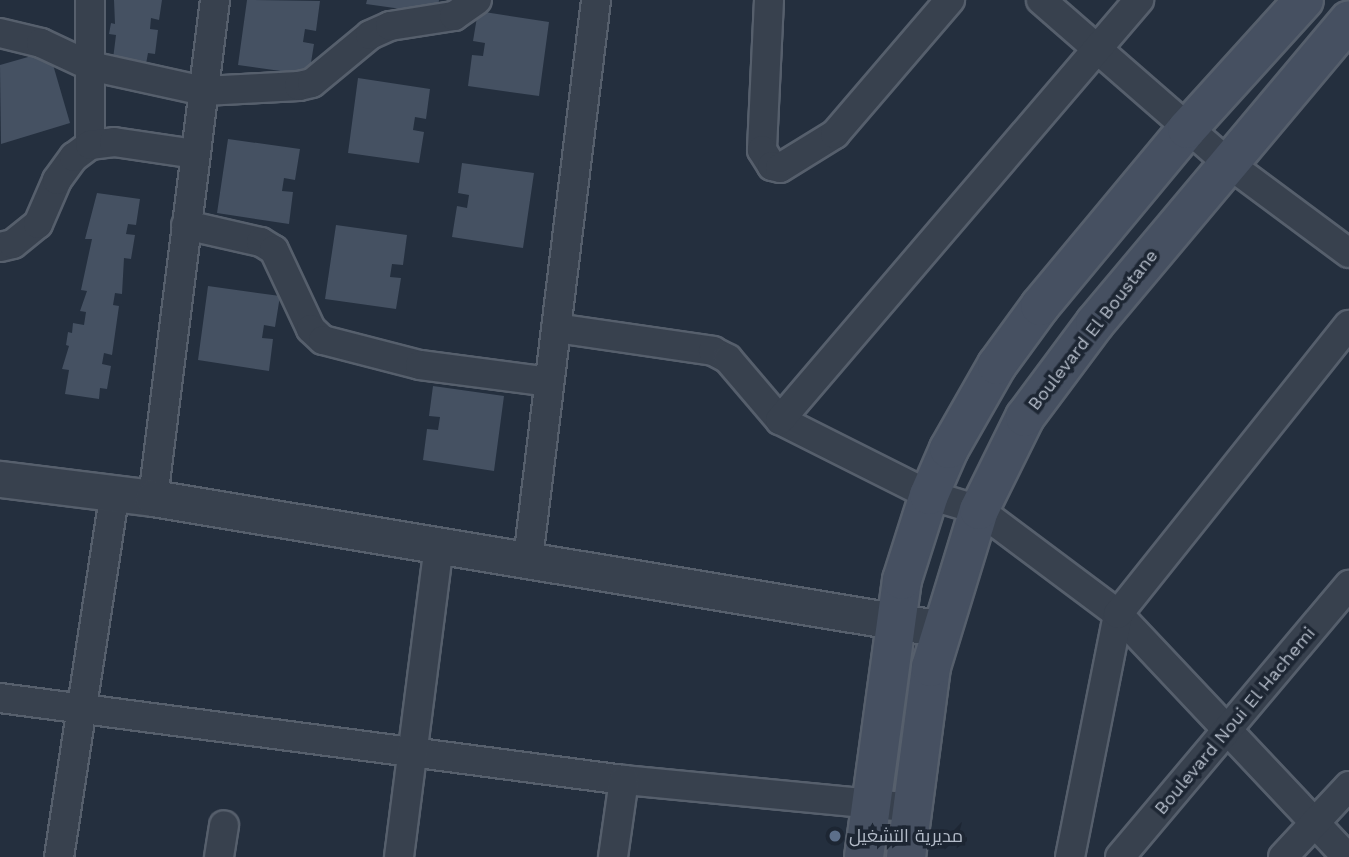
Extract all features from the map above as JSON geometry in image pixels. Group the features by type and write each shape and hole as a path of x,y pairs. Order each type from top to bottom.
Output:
{"main road":[{"path":"864,857 902,580 929,495 949,449 997,366 1040,306 1187,129 1304,0"},
{"name":"Boulevard El Boustane","path":"906,857 931,667 979,510 1025,417 1095,323 1349,20"}],"street":[{"path":"90,0 90,145"},
{"path":"153,498 215,0"},
{"path":"0,33 41,43 90,66 204,91 312,83 370,35 390,26 454,16 477,0"},
{"path":"528,559 596,0"},
{"path":"769,0 762,150 772,166 780,168 835,134 938,3"},
{"path":"1041,0 1187,129 1349,253"},
{"path":"780,420 1139,0"},
{"path":"0,247 13,244 38,224 57,180 74,157 90,145 114,142 195,154"},
{"path":"186,225 261,242 274,250 311,328 323,340 420,365 549,382"},
{"path":"1070,857 1118,614 1349,325"},
{"path":"556,328 713,351 728,359 780,420 929,495 979,510 1118,614 1227,733 1347,857"},
{"path":"0,480 153,498 895,619 942,629"},
{"path":"59,857 115,494"},
{"path":"399,857 410,753 439,545"},
{"name":"Boulevard Noui El Hachemi","path":"1120,857 1344,593"},
{"path":"0,698 624,780 913,808"},
{"path":"613,857 624,780"},
{"path":"1283,857 1349,786"},
{"path":"219,857 224,824"}],"building":[{"path":"114,0 162,0 159,20 151,18 150,29 158,30 155,54 148,53 146,64 113,59 116,35 109,34 111,23 115,24"},
{"path":"247,0 320,1 316,31 305,29 303,42 314,44 309,75 238,65"},
{"path":"367,0 439,0 437,14 366,4"},
{"path":"478,11 549,22 539,96 468,86 472,55 483,56 485,43 473,41"},
{"path":"49,51 70,123 1,144 0,65"},
{"path":"358,78 430,89 426,119 415,117 413,130 424,132 419,163 348,153"},
{"path":"228,139 300,149 295,180 284,178 282,191 293,192 289,224 217,213"},
{"path":"462,163 534,173 523,248 452,237 457,206 467,208 469,195 458,193"},
{"path":"97,193 140,199 136,225 128,224 126,234 135,235 131,259 124,258 122,294 115,293 113,305 119,306 112,355 104,353 102,364 111,366 107,389 100,388 99,399 65,394 69,370 62,369 69,346 66,345 68,332 72,333 73,323 84,325 86,312 80,311 87,291 81,290 92,239 85,239"},
{"path":"336,225 407,235 403,265 392,264 390,277 401,278 396,309 325,299"},
{"path":"208,286 280,296 275,327 264,325 262,338 273,339 269,371 198,360"},
{"path":"433,386 504,396 494,471 423,460 427,429 438,430 440,417 429,416"}],"place":[{"name":"مديرية التشغيل","path":"835,836"}]}
